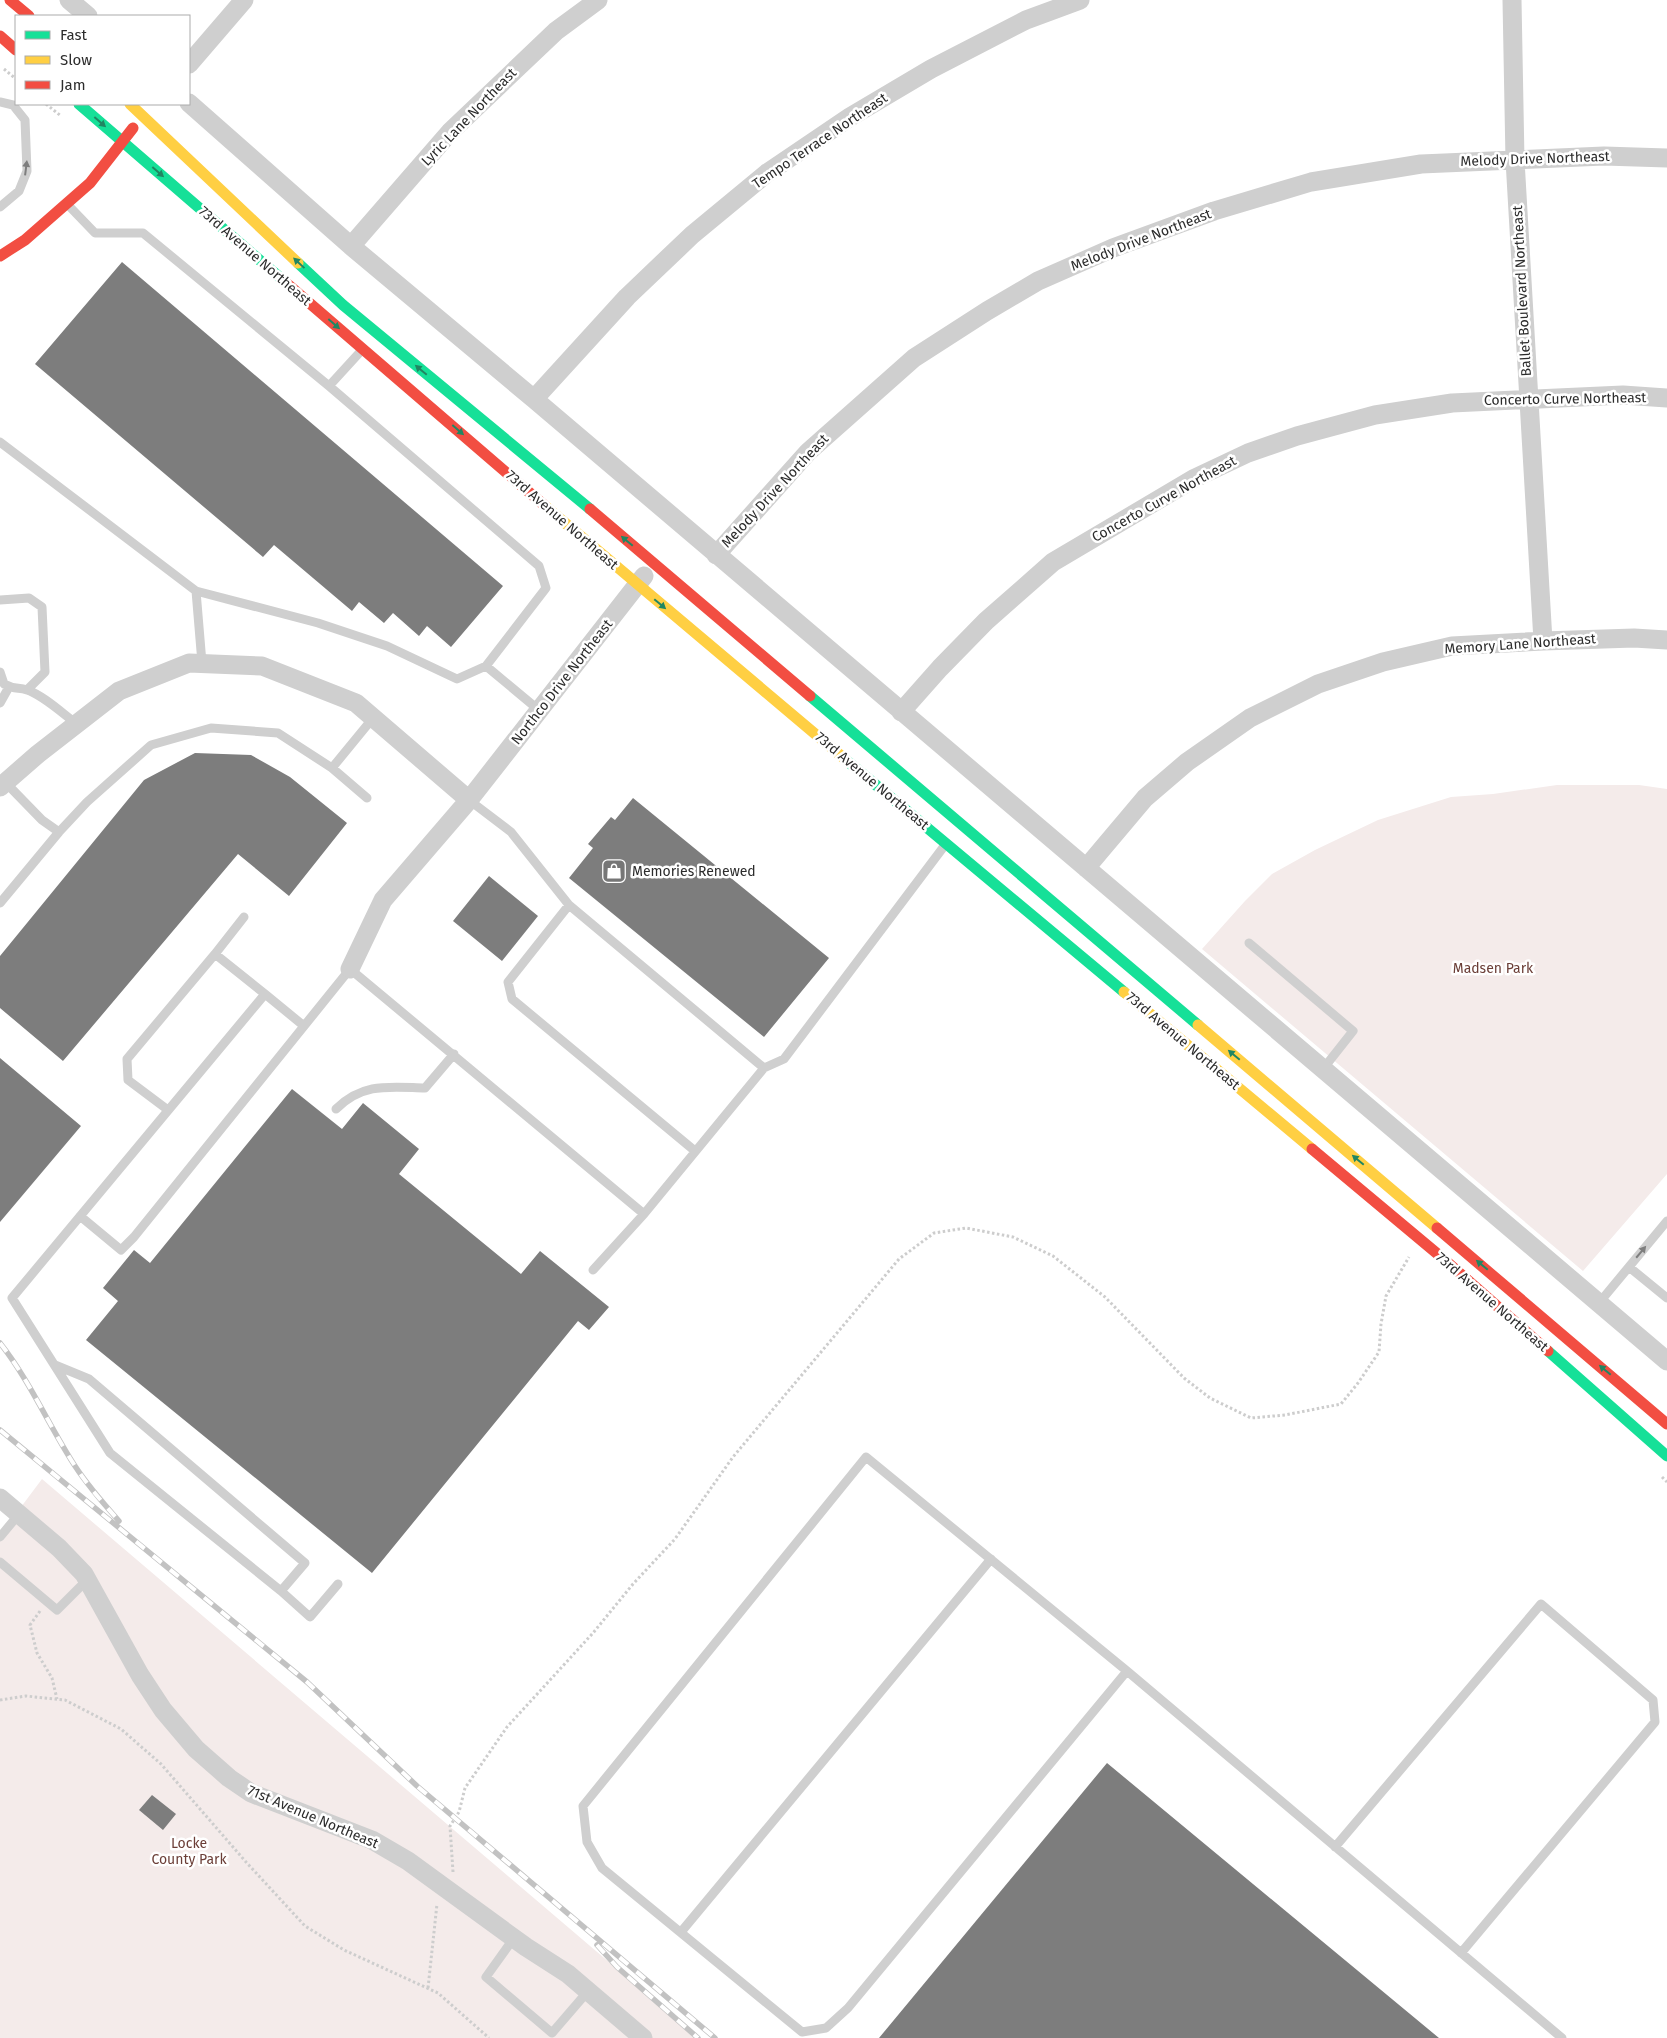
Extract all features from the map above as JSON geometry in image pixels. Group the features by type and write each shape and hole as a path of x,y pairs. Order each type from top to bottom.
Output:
{"street":[{"path":"10,0 28,15"},
{"path":"68,0 87,15"},
{"path":"190,63 244,0"},
{"name":"Lyric Lane Northeast","path":"352,246 450,132 556,32 598,0"},
{"name":"Tempo Terrace Northeast","path":"534,399 627,297 692,235 767,173 850,117 931,70 1026,20 1080,0"},
{"name":"Ballet Boulevard Northeast","path":"1512,0 1515,160 1543,641"},
{"path":"0,36 15,49"},
{"path":"190,104 352,246 1667,1361"},
{"name":"73rd Avenue Northeast","path":"80,105 370,341 654,563 1667,1424"},
{"path":"0,256 26,240 90,183 122,140 142,108"},
{"name":"73rd Avenue Northeast","path":"142,108 343,305 370,341 637,585 1422,1241 1667,1456"},
{"name":"Melody Drive Northeast","path":"716,554 808,452 914,358 1038,281 1112,248 1214,211 1311,182 1421,164 1604,156 1667,158"},
{"name":"Concerto Curve Northeast","path":"901,712 940,668 986,621 1052,562 1195,478 1264,447 1375,415 1452,403 1623,395 1667,398"},
{"name":"Northco Drive Northeast","path":"350,969 383,900 469,800 654,563"},
{"name":"Memory Lane Northeast","path":"1086,868 1145,798 1187,762 1259,714 1318,684 1383,662 1452,646 1634,638 1667,640"},
{"path":"2,785 119,691 189,663 262,666 356,703 469,800"},
{"name":"71st Avenue Northeast","path":"0,1498 59,1548 84,1574 140,1675 162,1710 196,1750 229,1778 251,1792 372,1840 408,1860 514,1938 568,1974 643,2038"}],"lane":[{"path":"0,102 13,106 25,120 27,171 19,190 0,207"},
{"path":"0,442 196,591 318,623 387,646 456,679 486,666 546,588 539,566 330,386 143,233 95,233 66,204"},
{"path":"330,386 370,341"},
{"path":"196,591 202,664"},
{"path":"0,600 29,598 42,607 45,672 27,690"},
{"path":"486,666 540,711"},
{"path":"0,672 4,684 14,690 27,690 45,700 77,724"},
{"path":"0,703 9,687"},
{"path":"332,768 373,718"},
{"path":"0,903 59,832 87,802 151,745 211,728 278,733 332,768 367,798"},
{"path":"2,785 42,820 59,832"},
{"path":"469,800 511,832 570,905 764,1068"},
{"path":"593,1270 644,1214 764,1068 784,1059 946,843"},
{"path":"570,905 508,982 512,999 695,1151"},
{"path":"168,1110 128,1080 127,1059 215,954 244,916"},
{"path":"1249,943 1353,1032 1323,1068"},
{"path":"215,954 304,1026"},
{"path":"80,1216 121,1250 134,1237 350,969 644,1214"},
{"path":"265,994 12,1298 110,1453 281,1591 310,1617 338,1584"},
{"path":"336,1109 347,1098 378,1086 425,1088 454,1054"},
{"path":"1599,1303 1667,1221"},
{"path":"1629,1267 1667,1298"},
{"path":"55,1365 89,1379 305,1563 281,1591"},
{"path":"1127,1671 848,2008 826,2028 802,2032 602,1868 587,1842 583,1806 866,1457 1127,1671 1562,2038"},
{"path":"0,1537 19,1514"},
{"path":"681,1932 991,1559"},
{"path":"0,1562 57,1610 80,1587 89,1582"},
{"path":"1335,1847 1541,1604 1653,1700 1655,1722 1462,1953"},
{"path":"514,1938 486,1977 552,2033 589,1990"},
{"path":"814,2030 823,2038"}],"path":[{"path":"0,66 15,78"},
{"path":"428,1988 437,1899 452,1877 450,1826 459,1812 465,1788 507,1727 675,1539 733,1457 899,1259 934,1232 966,1228 1013,1238 1053,1256 1105,1297 1184,1378 1210,1398 1251,1418 1285,1415 1340,1404 1379,1352 1386,1296 1408,1259 1422,1241"},
{"path":"47,1602 30,1625 38,1653 52,1678 57,1699"},
{"path":"0,1700 26,1696 65,1700 122,1729 161,1764 246,1862 305,1926 344,1950 428,1988 446,2000 489,2038"}],"green space":[{"name":"Madsen Park","path":"1557,785 1639,785 1667,789 1667,1174 1583,1271 1202,949 1272,874 1315,850 1378,820 1451,797 1493,794"},
{"name":"Locke County Park","path":"42,1479 698,2038 0,2038 0,1535"}],"building":[{"path":"122,262 503,586 451,647 427,626 419,636 393,613 384,623 359,602 352,611 274,545 263,557 35,364"},
{"path":"195,753 251,755 290,777 347,823 289,896 238,854 63,1061 0,1008 0,956 144,780"},
{"path":"633,798 829,958 764,1037 569,878 593,848 588,844 611,817 615,820"},
{"path":"489,876 538,916 502,961 453,921"},
{"path":"0,1058 81,1126 0,1222"},
{"path":"292,1089 342,1129 363,1103 419,1149 399,1174 521,1274 540,1251 609,1307 589,1330 578,1321 372,1573 86,1340 118,1301 103,1288 134,1250 150,1263"},
{"path":"1107,1763 1439,2038 879,2038"},
{"path":"152,1795 176,1814 163,1830 139,1810"}],"railway":[{"path":"0,1343 21,1373 75,1466 119,1521"},
{"path":"0,1430 307,1682 417,1786 715,2038"},
{"path":"597,1945 617,1967 698,2038"}],"traffic: fast":[{"path":"80,105 285,282"},
{"path":"298,263 343,305 590,509"},
{"path":"810,696 1198,1025"},
{"path":"846,760 1124,992"},
{"path":"1548,1351 1667,1456"}],"traffic: slow":[{"path":"131,105 298,263"},
{"path":"545,506 846,760"},
{"path":"1124,992 1312,1149"},
{"path":"1198,1025 1437,1228"}],"traffic: jam":[{"path":"10,0 28,15"},
{"path":"0,36 15,49"},
{"path":"0,256 25,240 90,183 133,128"},
{"path":"285,282 545,506"},
{"path":"590,509 810,696"},
{"path":"1312,1149 1446,1261 1548,1351"},
{"path":"1437,1228 1667,1424"}],"place":[{"name":"Memories Renewed","path":"614,871"}]}
